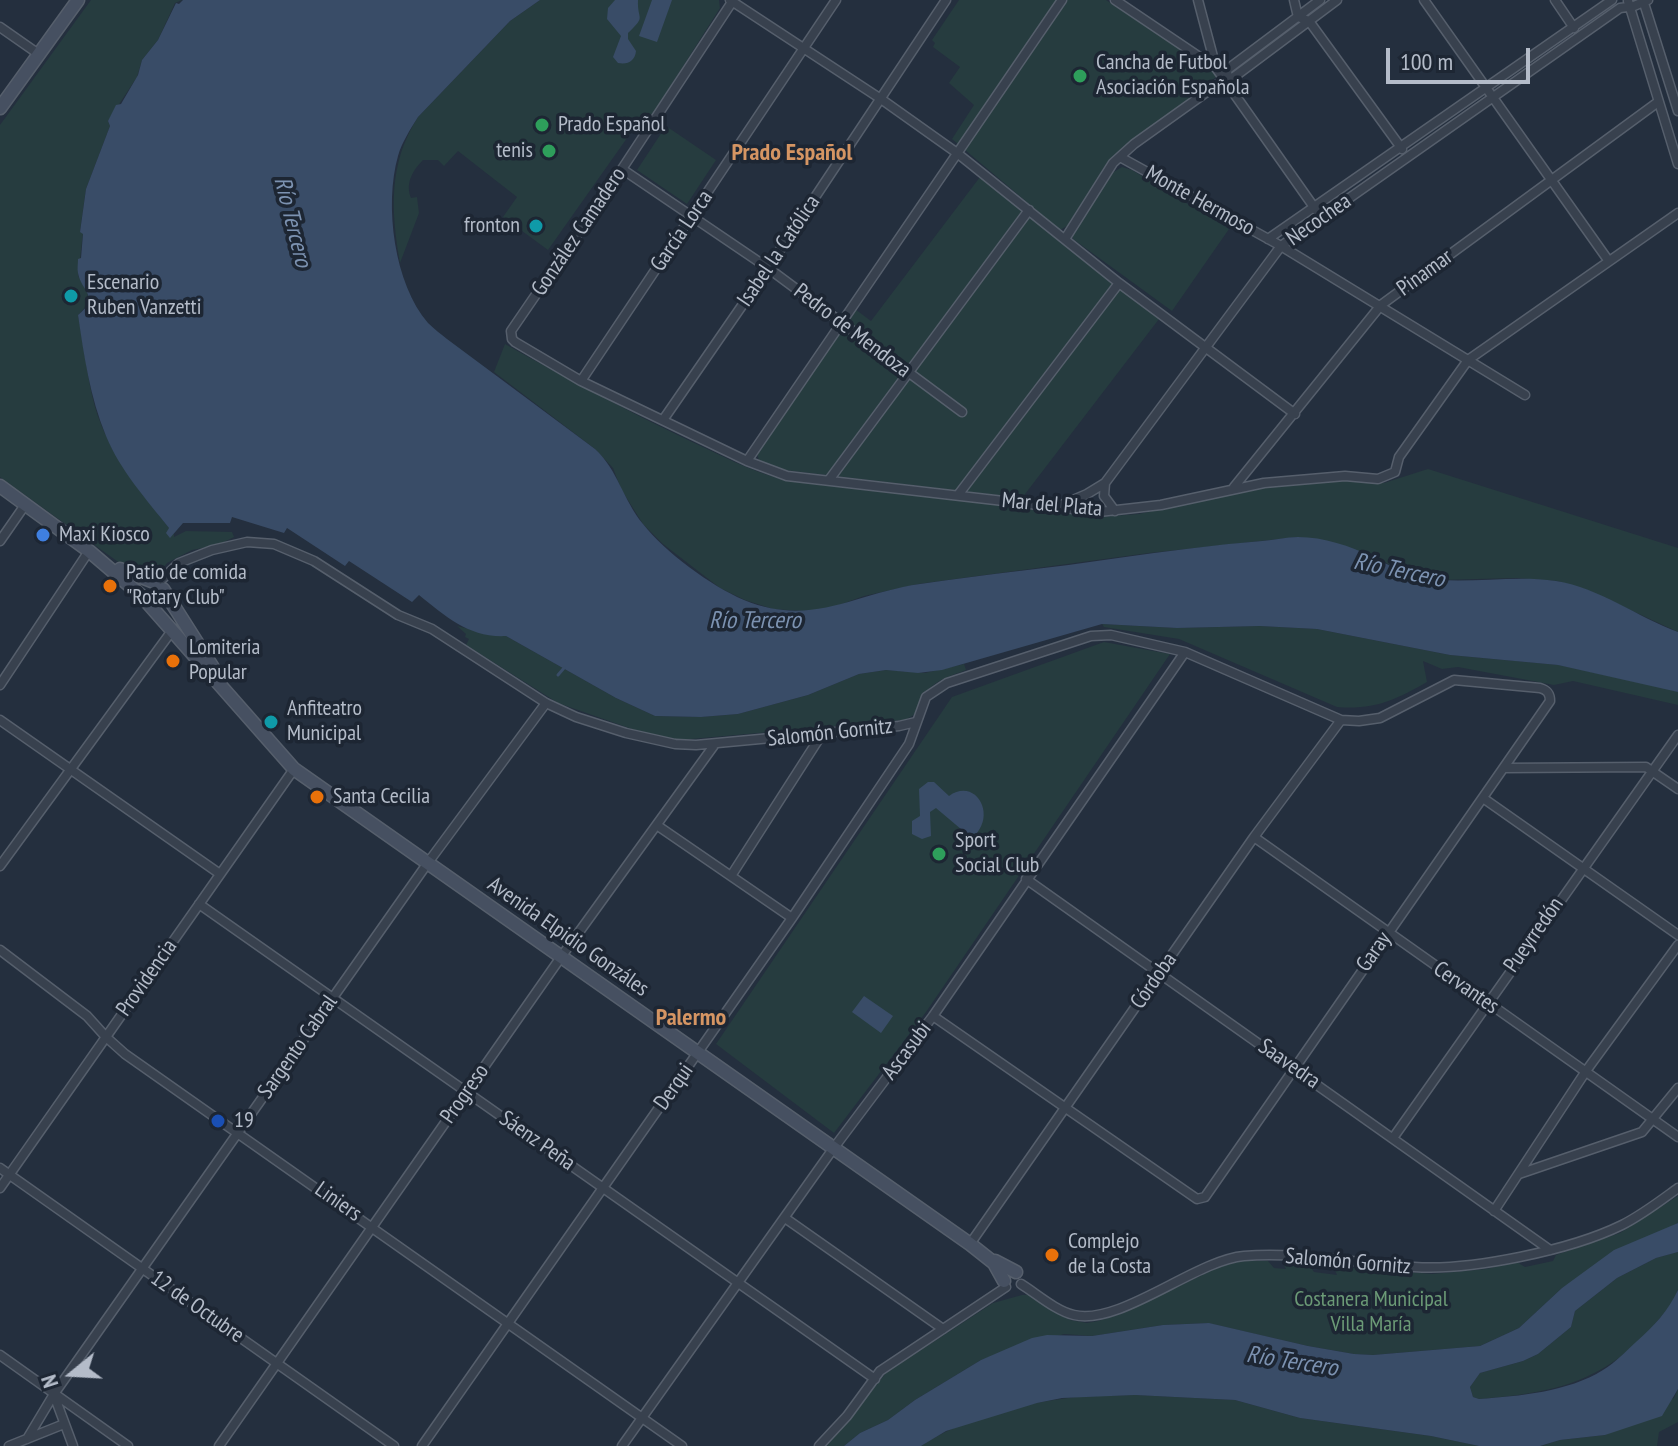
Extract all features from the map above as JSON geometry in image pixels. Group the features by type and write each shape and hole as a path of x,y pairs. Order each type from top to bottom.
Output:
{"main road":[{"path":"0,108 78,0"},
{"name":"Avenida Elpidio Gonzáles","path":"0,486 89,551 145,600 294,769 970,1244 988,1258 1005,1284"},
{"name":"Avenida Elpidio Gonzáles","path":"89,551 130,574 158,585 234,700"},
{"path":"158,585 164,596 159,602 152,604 145,600 143,589 158,585"},
{"path":"988,1258 1019,1278"}],"street":[{"name":"García Lorca","path":"581,381 836,0"},
{"name":"Isabel la Católica","path":"663,420 946,0"},
{"path":"747,461 1062,0"},
{"path":"1115,0 1216,68 1321,218"},
{"path":"1198,0 1216,68"},
{"path":"1294,0 1298,17"},
{"path":"1225,79 1228,69 1320,0"},
{"path":"1065,239 1104,174 1134,144 1225,79 1234,77 1337,0"},
{"path":"1424,0 1608,260"},
{"path":"1555,0 1574,28"},
{"name":"Necochea","path":"1268,239 1612,0"},
{"path":"1645,0 1678,111"},
{"name":"Necochea","path":"1054,508 1105,483 1281,246 1628,2 1634,6 1645,0"},
{"path":"732,1 957,153 1119,283 1295,414"},
{"name":"González Camadero","path":"515,342 511,331 732,1"},
{"path":"1628,2 1678,164"},
{"path":"1298,17 1309,21 1407,157"},
{"path":"0,27 40,55"},
{"name":"Pinamar","path":"1234,488 1381,305 1553,182 1658,102"},
{"name":"Monte Hermoso","path":"1120,157 1281,246 1525,395"},
{"name":"Pedro de Mendoza","path":"622,169 768,268 962,412"},
{"path":"829,480 1029,210"},
{"path":"1468,360 1678,213"},
{"path":"958,495 1119,283"},
{"name":"Mar del Plata","path":"515,342 581,381 774,472 1099,512 1161,505 1234,488 1345,476 1378,479 1395,472 1399,457 1468,360"},
{"path":"1105,483 1106,501 1115,511"},
{"path":"0,541 25,505"},
{"name":"Salomón Gornitz","path":"158,585 179,563 212,550 247,542 280,545 314,561 398,615 432,629 459,645 546,703 576,717 675,744 715,744 916,722 926,697 947,683 1091,636 1111,635 1185,652 1341,720 1380,718 1446,683 1463,679 1540,688 1547,690 1550,701"},
{"path":"0,685 89,551"},
{"path":"0,866 171,632"},
{"name":"Ascasubi","path":"622,1446 833,1149 933,1016 1185,652"},
{"name":"Garay","path":"1064,1106 1197,1199 1205,1197 1550,701"},
{"name":"Sargento Cabral","path":"27,1439 54,1394 332,998 546,703"},
{"path":"0,720 220,874"},
{"name":"Córdoba","path":"970,1244 1254,837 1341,720"},
{"name":"Derqui","path":"422,1446 792,918 909,744 916,722"},
{"path":"731,876 822,734"},
{"name":"Pueyrredón","path":"1393,1138 1678,735"},
{"name":"Progreso","path":"219,1446 561,957 715,744"},
{"path":"1504,768 1646,767 1678,789"},
{"name":"Providencia","path":"0,1188 294,769"},
{"path":"1483,798 1678,935"},
{"path":"658,826 792,918"},
{"name":"Cervantes","path":"1254,837 1678,1137"},
{"name":"Saavedra","path":"1026,879 1550,1250"},
{"name":"Sáenz Peña","path":"199,904 875,1379"},
{"path":"1494,1211 1586,1071 1678,945"},
{"name":"Liniers","path":"0,950 87,1016 106,1037 682,1446"},
{"path":"933,1016 1064,1106"},
{"path":"1519,1174 1642,1132 1678,1088"},
{"name":"12 de Octubre","path":"0,1168 394,1446"},
{"name":"Salomón Gornitz","path":"1019,1278 1070,1314 1086,1316 1121,1307 1239,1256 1433,1268 1550,1250 1624,1224 1678,1188"},
{"path":"785,1218 943,1329"},
{"path":"819,1446 887,1366 1005,1284 1008,1273 1019,1278 1016,1289 1005,1284"},
{"path":"0,1355 128,1446"},
{"path":"54,1394 73,1446"},
{"path":"9,1446 64,1424"}],"green space":[{"path":"91,0 182,0 175,3 158,40 142,60 137,77 108,121 110,126 86,189 80,231 83,233 78,276 88,296 86,305 78,315 92,396 108,441 174,537 186,531 232,532 234,537 218,545 192,550 167,563 160,572 151,576 128,569 0,477 0,125"},
{"name":"Prado Español","path":"540,0 719,0 720,8 650,118 644,114 548,250 503,217 517,197 458,151 444,166 438,160 423,160 413,172 409,192 411,198 417,197 419,213 400,263 394,188 401,152 408,135 418,117 510,21"},
{"name":"Cancha de Futbol Asociación Española","path":"959,0 1106,0 1214,72 1216,77 1107,163 1067,226 1060,230 952,139 974,105 949,83 960,67 933,47 935,43 932,40"},
{"path":"666,126 716,160 687,204 637,170"},
{"path":"1122,167 1132,170 1229,229 1172,311 1073,239 1073,234 1112,173"},
{"path":"980,177 1159,319 1022,498 784,470 759,460 757,454 855,309 871,321"},
{"path":"505,344 666,430 780,479 1100,517 1139,514 1244,490 1346,478 1384,483 1428,469 1678,548 1678,632 1587,590 1557,581 1516,578 1439,580 1414,576 1371,556 1298,537 1149,553 918,584 864,596 828,609 773,609 720,588 663,544 643,524 621,489 613,468 595,449 494,372"},
{"path":"1102,624 1317,629 1450,655 1559,665 1678,692 1678,705 1573,681 1554,685 1458,667 1442,669 1423,661 1427,682 1416,688 1374,705 1337,707 1179,639 1104,627"},
{"path":"457,626 506,636 616,698 655,716 738,714 808,695 859,674 886,670 925,673 964,664 966,670 931,687 917,711 904,720 680,740 649,735 558,703 466,645 469,639"},
{"name":"Sport Social Club","path":"1104,642 1170,654 926,1012 834,1133 716,1044 952,697"},
{"name":"Costanera Municipal Villa María","path":"1678,1196 1678,1223 1562,1288 1519,1328 1480,1346 1354,1354 1208,1323 1163,1325 1092,1336 1064,1334 981,1360 888,1420 860,1433 844,1446 827,1446 886,1373 993,1303 1031,1295 1070,1320 1087,1323 1121,1314 1221,1266 1241,1261 1268,1261 1274,1268 1286,1269 1282,1261 1308,1263 1314,1272 1337,1275 1333,1266 1432,1274 1486,1269 1517,1262 1525,1267 1553,1261 1556,1255 1620,1233"},
{"path":"1678,1252 1678,1289 1674,1299 1635,1345 1616,1360 1575,1382 1553,1388 1506,1396 1473,1397 1470,1387 1480,1373 1538,1354 1571,1327 1575,1311 1617,1278 1656,1258"},
{"path":"1678,1389 1678,1422 1659,1432 1657,1446 1541,1446 1560,1440 1605,1435 1674,1398"},
{"path":"1135,1395 1235,1400 1300,1418 1431,1436 1479,1446 921,1446 970,1421 1025,1405 1079,1397"}],"water":[{"name":"Río Tercero","path":"183,0 540,0 510,21 418,117 402,146 392,197 392,220 400,266 416,307 428,323 595,449 652,535 676,557 731,594 768,608 812,610 920,584 1190,548 1308,537 1346,546 1417,577 1451,580 1539,579 1572,585 1603,596 1678,632 1678,692 1558,665 1450,655 1317,629 1102,624 942,670 918,673 886,670 859,674 808,695 738,714 655,716 616,698 506,636 470,630 419,595 412,602 349,561 345,566 287,528 284,533 232,517 230,523 183,523 170,538 166,533 169,528 119,461 100,421 88,376 78,315 89,299 80,279 78,259 81,258 83,234 80,232 86,189 110,126 108,121 138,75 142,60 158,40 176,3"},
{"path":"615,0 638,0 640,18 628,33 628,39 636,51 633,60 625,63 618,63 613,57 621,36 607,19 608,8"},
{"path":"652,0 672,0 657,42 639,36"},
{"path":"928,782 934,782 949,796 966,791 974,794 983,807 984,815 977,833 968,835 936,808 930,812 931,836 922,839 912,834 912,821 920,816 919,789"},
{"path":"864,996 893,1016 881,1033 852,1012"},
{"name":"Río Tercero","path":"1678,1223 1678,1252 1656,1258 1617,1278 1575,1311 1571,1327 1538,1354 1480,1373 1470,1387 1473,1397 1494,1398 1543,1392 1589,1377 1612,1364 1649,1330 1678,1290 1678,1389 1662,1416 1605,1435 1560,1440 1540,1446 1479,1446 1431,1436 1300,1418 1235,1400 1135,1395 1062,1398 1037,1403 946,1431 921,1446 844,1446 860,1433 888,1420 981,1360 1032,1338 1047,1335 1092,1336 1163,1325 1209,1323 1354,1354 1480,1346 1519,1328 1562,1288 1614,1250"}],"waterway":[{"path":"558,675 564,668"}],"place":[{"name":"Cancha de Futbol Asociación Española","path":"1080,76"},
{"name":"Prado Español","path":"542,125"},
{"name":"tenis","path":"549,151"},
{"name":"fronton","path":"536,226"},
{"name":"Escenario Ruben Vanzetti","path":"71,296"},
{"name":"Maxi Kiosco","path":"43,535"},
{"name":"Patio de comida \"Rotary Club\"","path":"110,586"},
{"name":"Lomiteria Popular","path":"173,661"},
{"name":"Anfiteatro Municipal","path":"271,722"},
{"name":"Santa Cecilia","path":"317,797"},
{"name":"Sport Social Club","path":"939,854"},
{"name":"19","path":"218,1121"},
{"name":"Complejo de la Costa","path":"1052,1255"}],"district":[{"name":"Prado Español","path":"792,153"},
{"name":"Palermo","path":"691,1018"}]}
